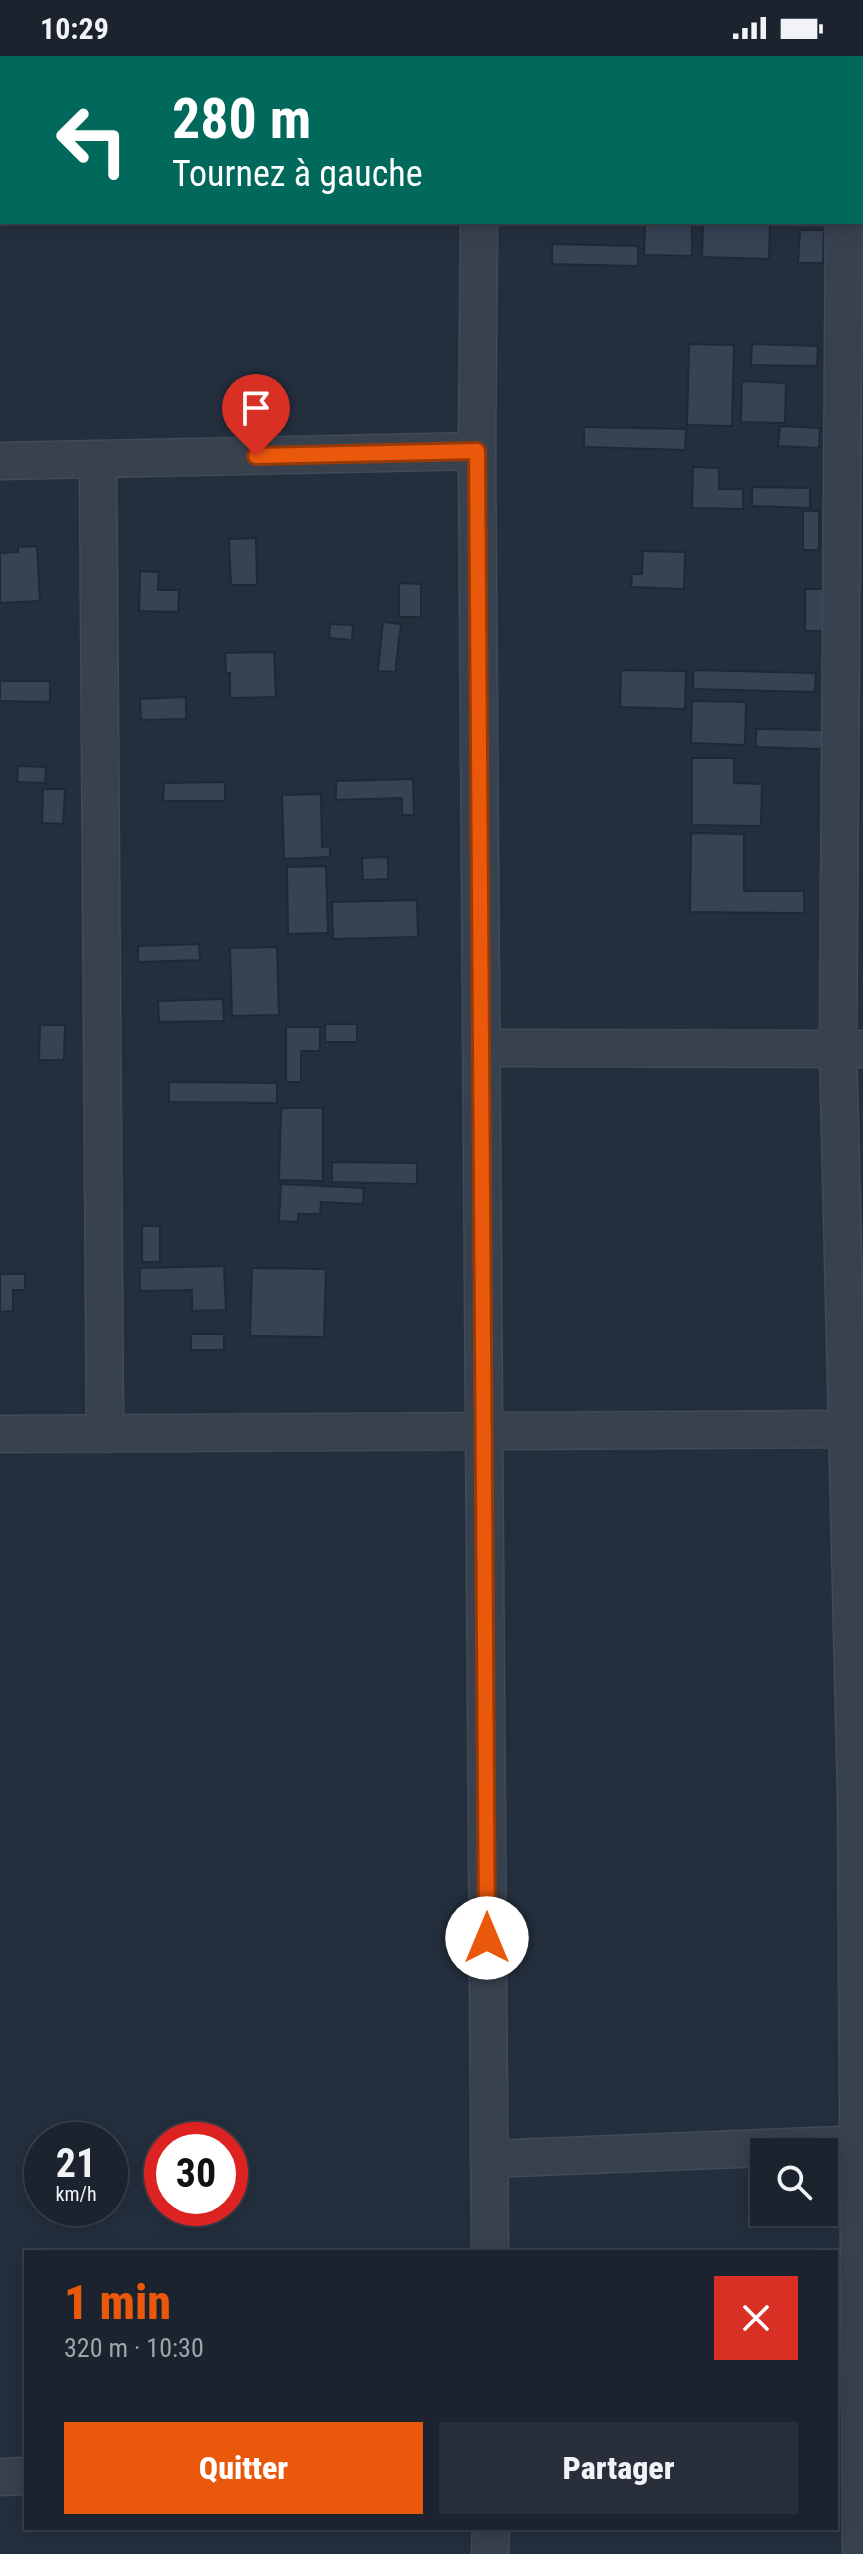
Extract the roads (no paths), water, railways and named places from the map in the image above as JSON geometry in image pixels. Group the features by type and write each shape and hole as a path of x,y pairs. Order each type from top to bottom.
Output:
{"street":[{"path":"479,224 477,451 490,2250"},
{"path":"844,224 850,1049 860,1793 861,2554"},
{"path":"0,461 477,451"},
{"path":"98,459 105,1434"},
{"path":"483,1048 850,1049"},
{"path":"0,1434 854,1429"},
{"path":"489,2159 861,2144"},
{"path":"0,2477 24,2476"},
{"path":"490,2554 491,2530"}]}
